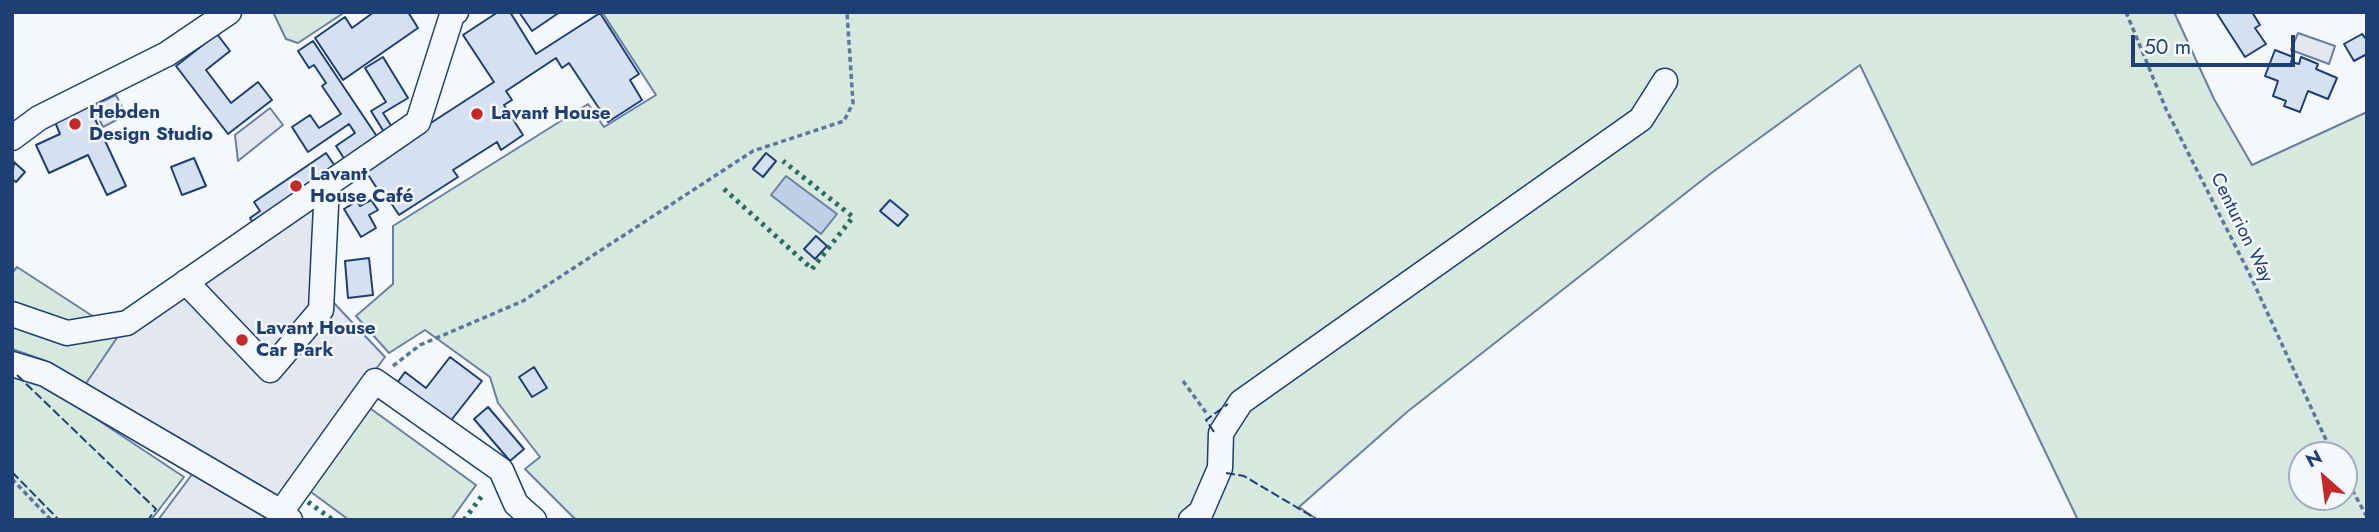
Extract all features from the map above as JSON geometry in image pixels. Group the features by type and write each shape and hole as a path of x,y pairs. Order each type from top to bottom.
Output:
{"lane":[{"path":"12,138 39,118 167,54 229,12"},
{"path":"12,314 67,333 127,323 418,121 452,15 456,12"},
{"path":"1191,520 1200,512 1220,468 1221,433 1241,402 1641,119 1665,81"},
{"path":"186,282 270,370 321,310 327,185"},
{"path":"12,363 44,374 286,516 375,381 501,470 516,504 534,520"}],"path":[{"path":"375,381 420,345 523,301 753,150 844,121 853,103 847,12"},
{"name":"Centurion Way","path":"2126,12 2166,109 2250,275 2327,441"},
{"path":"1183,382 1221,433"},
{"path":"12,479 51,520"},
{"path":"2358,501 2367,517"}],"shaded area":[{"path":"273,12 345,12 298,43 286,39"},
{"path":"602,12 2174,12 2214,99 2252,165 2367,112 2367,520 2078,520 1860,65 1710,174 1407,412 1299,507 1318,520 576,520 525,469 540,457 498,403 490,377 425,330 389,353 356,316 393,284 393,226 588,104 604,127 656,95"},
{"path":"2298,33 2335,46 2329,64 2291,50"},
{"path":"116,95 126,115 103,127 93,106"},
{"path":"270,108 283,125 238,161 235,135"},
{"name":"Lavant House Car Park","path":"327,185 333,302 385,357 277,500 268,520 158,520 205,457 85,385 127,323"},
{"path":"17,267 182,374 277,500 46,361 12,349 12,273"},
{"path":"12,363 184,477 151,520 12,520"},
{"path":"367,406 476,485 451,520 349,520 307,489"}],"water":[{"path":"786,176 837,214 821,234 771,195"}],"building":[{"path":"374,12 408,12 418,28 343,80 315,38 345,17 352,28"},
{"name":"Lavant House","path":"498,12 510,12 536,54 600,13 639,74 630,80 642,100 608,122 569,63 562,68 556,58 506,91 512,100 504,105 523,135 501,150 497,142 453,170 458,177 399,215 363,167 494,82 463,35"},
{"path":"519,12 560,12 532,31"},
{"path":"2216,12 2252,12 2260,25 2255,28 2266,44 2245,57"},
{"path":"217,34 230,51 206,70 231,103 258,82 272,100 228,134 176,66"},
{"path":"2362,34 2367,40 2367,54 2354,61 2344,44"},
{"path":"313,41 380,141 347,163 336,146 355,133 349,124 308,152 292,127 310,115 319,128 341,114 322,86 326,83 314,65 309,68 298,51"},
{"path":"2275,50 2293,57 2291,62 2299,64 2301,57 2318,64 2316,69 2337,78 2328,99 2308,91 2300,112 2284,106 2286,101 2273,96 2278,81 2265,76"},
{"path":"383,57 408,98 383,113 392,127 384,132 371,111 386,102 365,68"},
{"path":"89,106 126,186 107,195 88,155 49,173 36,145 60,134 55,122"},
{"name":"Lavant House Café","path":"326,153 337,169 255,226 250,218 260,211 254,202"},
{"path":"766,153 776,161 763,177 753,169"},
{"path":"194,158 206,186 182,195 171,167"},
{"path":"14,162 25,172 16,182 12,179"},
{"path":"371,200 378,210 369,215 376,228 361,237 344,209 357,201 360,206"},
{"path":"890,200 908,215 898,226 880,211"},
{"path":"816,236 827,246 815,259 804,249"},
{"path":"369,258 373,295 348,298 345,261"},
{"path":"450,357 482,381 449,423 397,383 405,372 426,388"},
{"path":"534,367 547,388 532,397 519,377"},
{"path":"488,407 524,449 510,461 474,419"}],"hedge":[{"path":"724,189 812,269 853,217 783,161"},
{"path":"464,520 484,493"},
{"path":"308,502 333,520"}],"fence":[{"path":"17,375 156,509 148,520"},
{"path":"1214,432 1206,420 1228,404"},
{"path":"12,472 59,520"},
{"path":"1226,473 1244,476 1318,520"}],"place":[{"name":"Lavant House","path":"477,114"},
{"name":"Hebden Design Studio","path":"75,124"},
{"name":"Lavant House Café","path":"296,186"},
{"name":"Lavant House Car Park","path":"242,340"}]}
